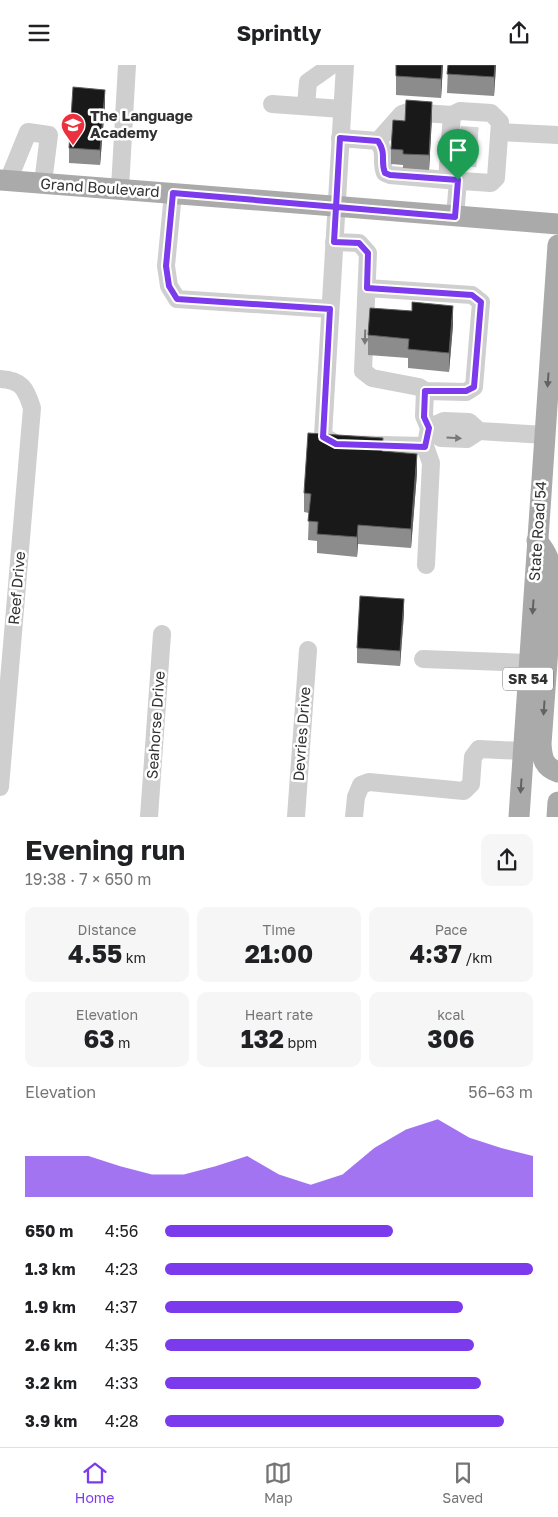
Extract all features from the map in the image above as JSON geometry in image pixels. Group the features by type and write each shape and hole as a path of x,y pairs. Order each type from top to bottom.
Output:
{"main road":[{"name":"Grand Boulevard","path":"4,181 120,188 335,208 558,225"},
{"name":"State Road 54","path":"519,817 558,245"},
{"path":"537,541 545,549 549,559 552,580 541,744 545,764 558,772"},
{"path":"557,817 558,802"}],"street":[{"path":"120,188 128,65"},
{"path":"306,106 308,82 332,65"},
{"path":"345,65 335,208 323,437 336,444 425,447"},
{"path":"272,104 342,109"},
{"path":"340,138 378,141 397,127 402,114 408,112 452,115 460,111 491,113 500,121 495,135 492,159 496,178 491,183 452,180 395,170 385,173 383,169 384,149 378,141"},
{"path":"452,115 455,135 452,180 455,217"},
{"path":"4,181 28,132 49,135 43,183"},
{"path":"495,135 558,135"},
{"path":"173,193 166,266 169,286 177,299 330,309"},
{"path":"334,242 359,243 368,253 363,371 372,378 420,387 425,391 466,391 474,387 481,302 472,295 367,288"},
{"name":"Reef Drive","path":"0,379 11,379 26,390 32,408 0,787"},
{"path":"425,391 424,417 429,428 425,447 431,463 426,565"},
{"path":"429,428 444,421 469,422 480,431 545,435"},
{"name":"Seahorse Drive","path":"149,817 162,634"},
{"name":"Devries Drive","path":"296,817 308,650"},
{"path":"423,659 529,663"},
{"path":"354,817 356,797 361,785 369,782 464,791 471,784 473,757 479,749 523,751"}],"building":[{"path":"396,65 442,65 441,79 396,76"},
{"path":"448,65 495,65 494,77 447,74"},
{"path":"73,87 105,90 100,150 69,148"},
{"path":"406,100 432,102 429,155 403,154 403,150 391,149 393,120 405,121"},
{"path":"412,302 453,306 449,353 408,349 409,339 368,335 370,308 412,311"},
{"path":"308,433 383,438 382,451 417,454 411,529 358,525 357,537 317,534 318,522 308,521 311,494 304,493"},
{"path":"360,596 404,599 400,651 357,648"}],"tunnel":[{"path":"460,135 487,137"},
{"path":"459,157 485,159"}],"place":[{"name":"The Language Academy","path":"73,146"}],"route":[{"path":"458,180 390,175 385,173 383,169 384,149 378,141 340,138 335,208 334,242 359,243 368,253 367,288 472,295 481,302 474,387 466,391 425,391 424,417 429,428 425,447 336,444 323,437 330,309 177,299 169,286 166,266 173,193 335,208 455,217 458,180"}]}
